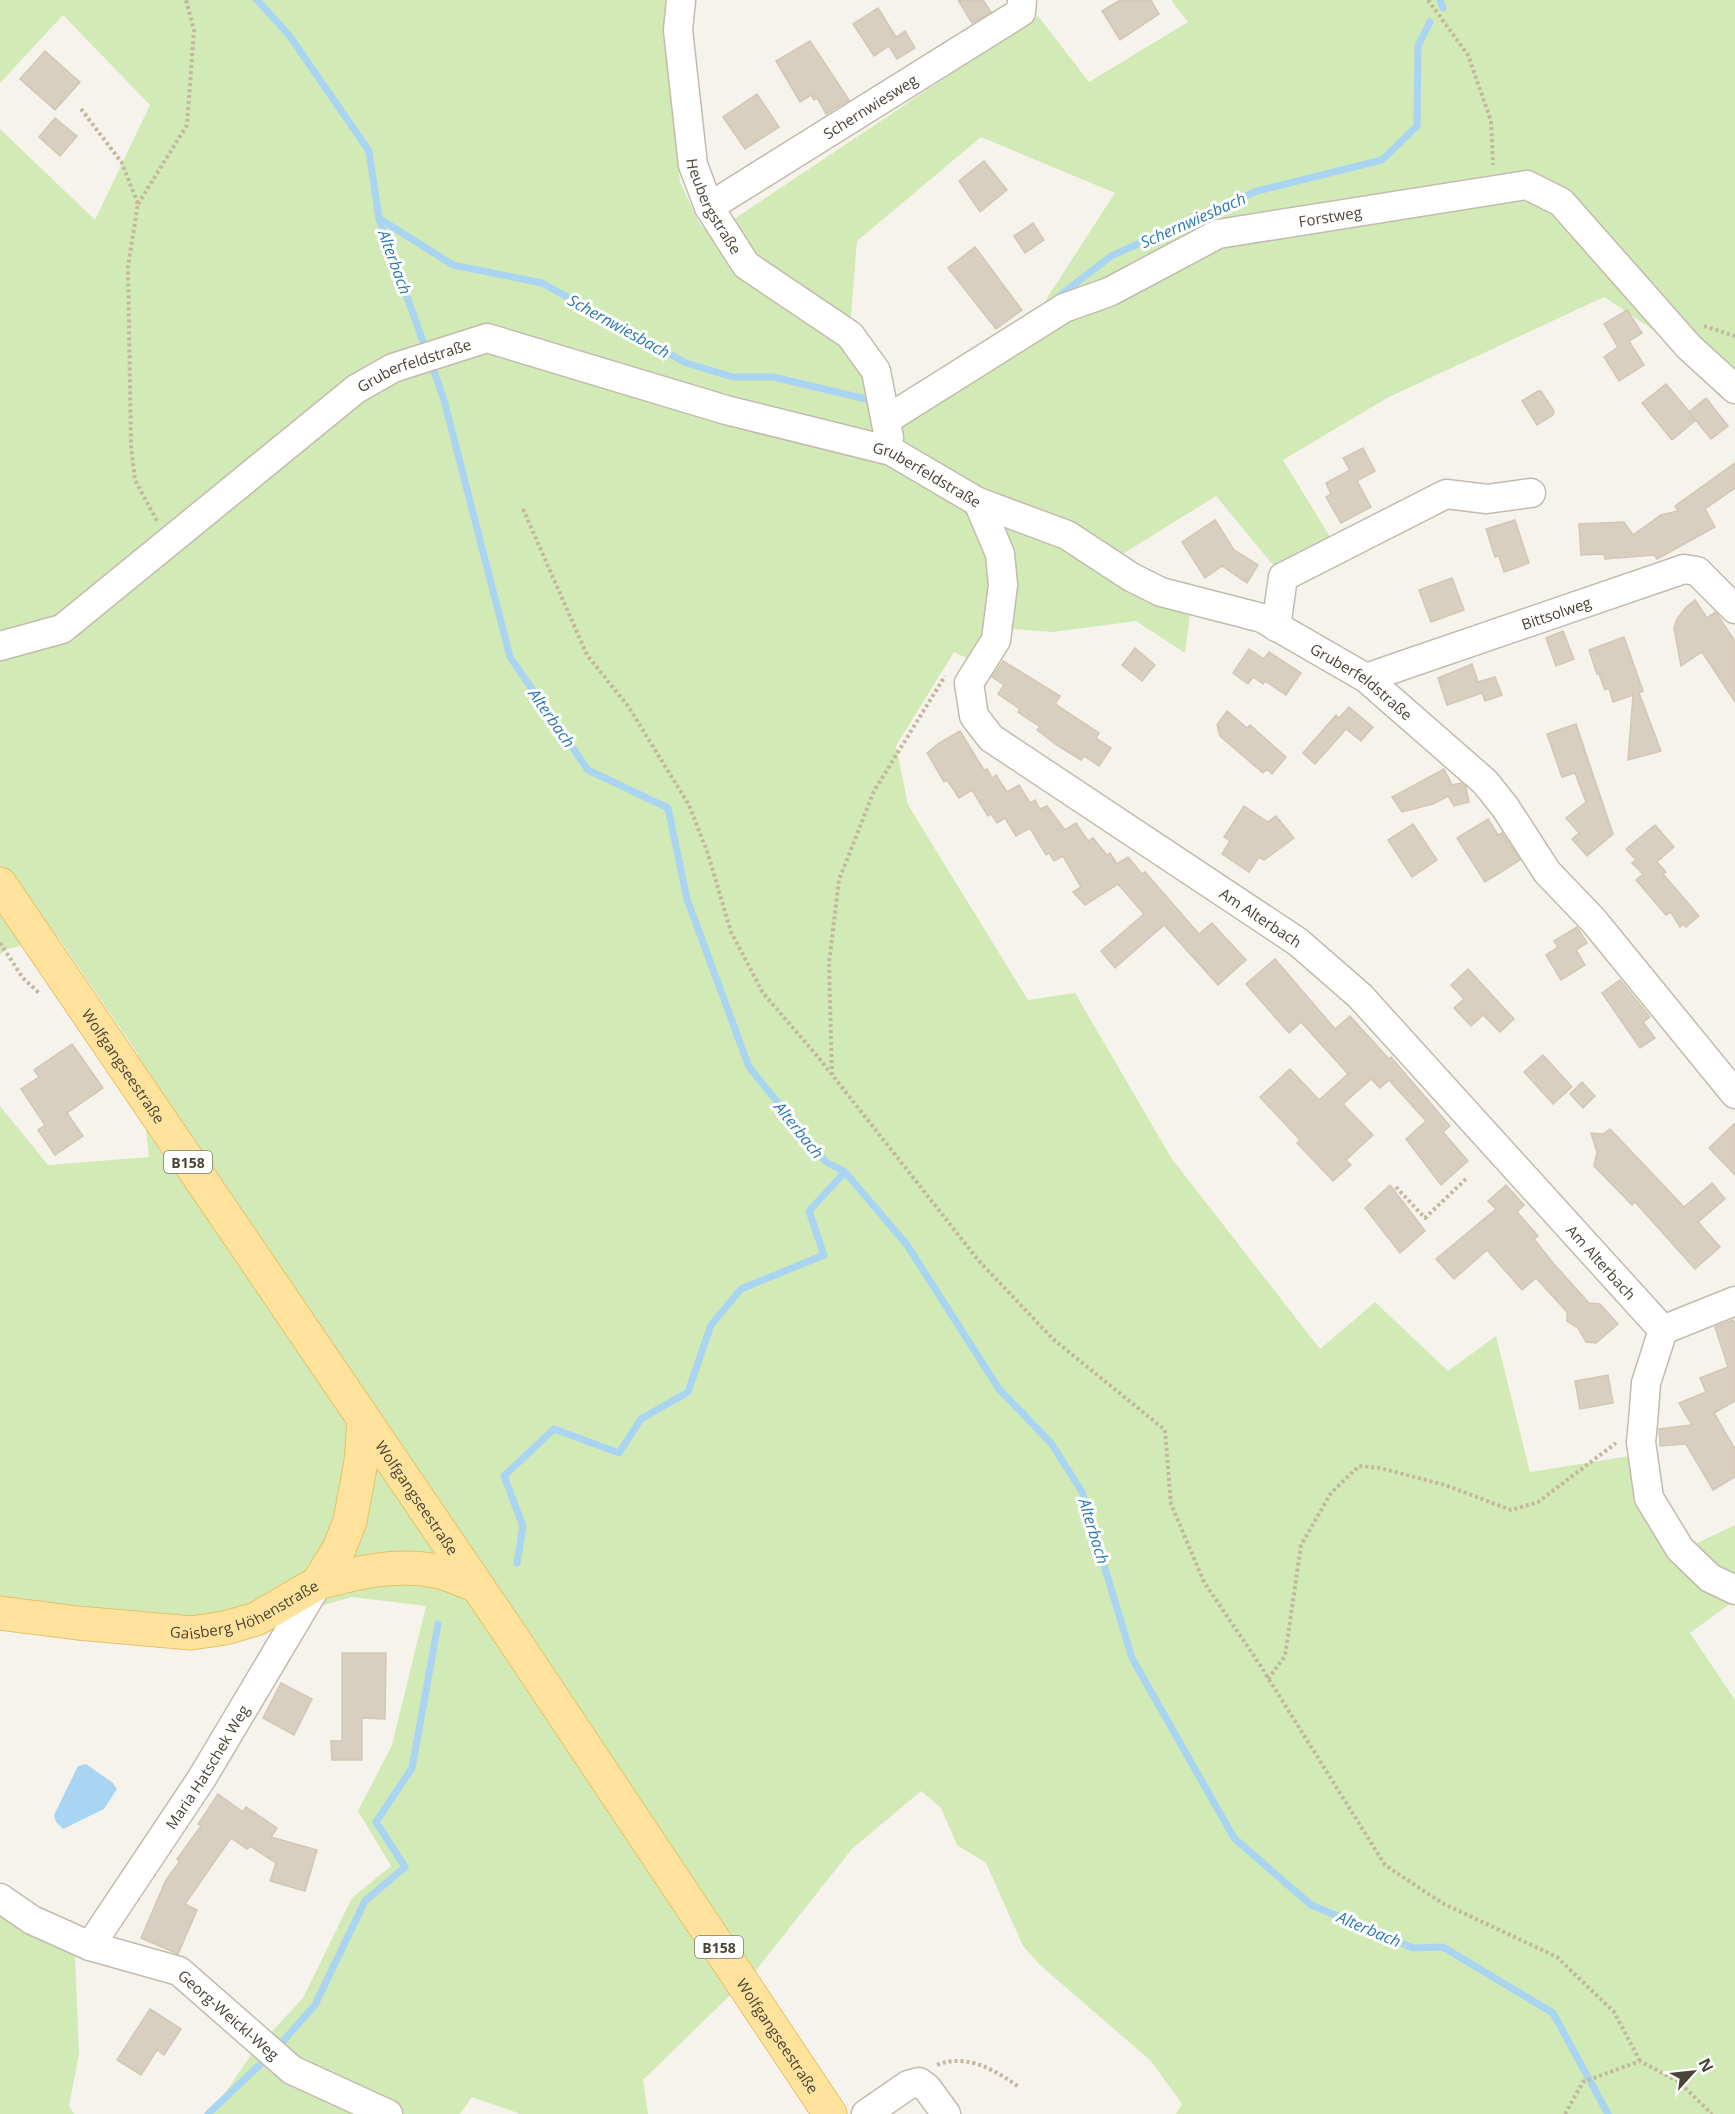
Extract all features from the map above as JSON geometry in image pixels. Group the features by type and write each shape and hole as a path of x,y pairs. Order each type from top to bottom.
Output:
{"main road":[{"name":"Wolfgangseestraße","path":"0,884 364,1420 830,2114"},
{"name":"Gaisberg Höhenstraße","path":"0,1613 78,1623 191,1633 225,1628 256,1619 318,1583 339,1549 350,1521 360,1462 364,1420"},
{"path":"318,1583 363,1572 390,1569 435,1570 475,1586"}],"street":[{"name":"Heubergstraße","path":"681,0 678,30 693,165 709,207 746,265 850,335 876,371 891,452"},
{"name":"Schernwiesweg","path":"709,207 1021,12 1022,0"},
{"name":"Forstweg","path":"886,420 1064,308 1110,292 1218,234 1527,185 1561,202 1689,347 1735,389"},
{"name":"Gruberfeldstraße","path":"0,646 62,629 170,538 356,389 393,368 487,338 726,410 891,452 978,502 1067,534 1131,577 1161,592 1262,618 1366,678 1485,782 1505,807 1547,872 1593,920 1735,1095"},
{"path":"1276,627 1283,577 1446,494 1487,500 1531,493"},
{"path":"969,683 996,640 1003,585 1000,554 978,502"},
{"name":"Bittsolweg","path":"1366,678 1684,569 1697,571 1735,609"},
{"name":"Am Alterbach","path":"969,683 974,716 991,738 1298,942 1360,996 1664,1330"},
{"path":"1735,1301 1664,1330 1646,1383 1641,1442 1649,1498 1680,1549 1710,1578 1735,1590"},
{"name":"Maria Hatschek Weg","path":"90,1946 202,1778 318,1583"},
{"name":"Georg-Weickl-Weg","path":"0,1898 32,1920 90,1946 178,1971 292,2070 388,2114"},
{"path":"866,2114 908,2085 919,2082 927,2088 946,2114"}],"path":[{"path":"170,538 154,516 135,480 131,446 128,266 138,204 187,125 194,30 186,0"},
{"path":"1428,0 1468,55 1491,121 1494,190"},
{"path":"81,109 122,163 138,204"},
{"path":"523,509 587,655 628,706 689,805 708,854 731,932 763,993 995,1278 1053,1339 1165,1430 1171,1504 1204,1582 1385,1865 1442,1903 1557,1957 1614,2012 1640,2061 1679,2082 1712,2114"},
{"path":"832,1076 829,963 839,880 874,791 944,676 969,683"},
{"path":"1396,1187 1425,1218 1467,1178"},
{"path":"1268,1679 1285,1656 1301,1545 1331,1493 1359,1466 1380,1468 1445,1485 1511,1510 1538,1502 1643,1422"},
{"path":"908,2085 924,2071 942,2063 964,2061 992,2068 1019,2087"},
{"path":"1566,2114 1583,2082 1640,2061"}],"green space":[{"path":"0,0 671,0 668,66 680,182 699,223 710,235 1038,16 1089,82 1188,22 1171,0 1735,0 1735,399 1694,357 1604,297 1387,398 1283,460 1335,545 1278,571 1216,496 1095,571 1190,614 1185,653 1136,621 1053,632 988,627 970,660 954,652 896,746 908,805 1028,1000 1075,993 1172,1159 1320,1349 1375,1302 1448,1371 1496,1336 1530,1472 1630,1456 1689,1547 1735,1525 1735,1600 1690,1633 1735,1700 1735,2114 1176,2114 1182,2104 1151,2061 1040,1965 1023,1946 986,1863 957,1845 941,1808 921,1791 852,1849 756,1970 643,2080 648,2114 521,2114 472,2097 460,2114 211,2114 253,2052 303,1998 352,1898 391,1866 358,1811 392,1745 426,1606 352,1597 196,1641 0,1619 0,1106 48,1165 149,1157 138,1054 58,937 7,949 0,954 0,129 95,220 150,105 63,15 0,83","holes":["981,137 1115,193 1047,298 1033,337 900,422 841,348 851,316 857,241"]},
{"path":"0,1891 75,1953 79,2054 69,2106 74,2114 0,2114"}],"water":[{"path":"86,1764 113,1783 117,1789 104,1809 63,1829 56,1822 54,1815 78,1766"}],"building":[{"path":"958,0 983,0 991,12 972,23"},
{"path":"1120,0 1151,0 1159,14 1120,40 1102,11"},
{"path":"878,8 896,37 905,31 915,48 897,59 889,46 874,56 853,24"},
{"path":"810,41 849,100 826,114 817,98 814,100 811,95 800,102 776,61"},
{"path":"45,51 80,82 55,110 20,79"},
{"path":"757,94 779,127 745,149 723,117"},
{"path":"55,118 77,136 60,156 39,137"},
{"path":"984,161 1007,190 980,212 959,181"},
{"path":"1033,223 1044,240 1025,253 1014,236"},
{"path":"975,247 1022,310 996,329 948,268"},
{"path":"1627,310 1642,333 1629,341 1644,365 1619,381 1604,357 1618,347 1604,324"},
{"path":"1666,384 1696,420 1672,440 1642,403"},
{"path":"1541,391 1554,411 1553,415 1537,425 1522,401"},
{"path":"1706,398 1728,426 1711,439 1689,412"},
{"path":"1363,448 1375,471 1357,481 1371,507 1341,523 1326,497 1331,494 1326,483 1350,470 1343,458"},
{"path":"1735,463 1735,488 1705,509 1715,527 1657,559 1654,555 1605,559 1604,554 1581,555 1579,524 1624,522 1633,535 1661,515 1678,511 1675,506"},
{"path":"1215,520 1234,550 1258,565 1247,583 1222,566 1205,578 1182,542"},
{"path":"1515,520 1529,563 1504,572 1499,556 1495,557 1486,529"},
{"path":"1452,578 1464,610 1431,622 1419,590"},
{"path":"1695,600 1707,618 1715,612 1717,614 1735,641 1735,702 1702,652 1681,666 1674,628 1677,619 1686,607"},
{"path":"1563,631 1574,659 1556,666 1546,638"},
{"path":"1624,637 1643,691 1639,693 1661,751 1628,760 1633,695 1613,702 1609,688 1605,690 1597,674 1589,650"},
{"path":"1135,648 1155,665 1142,681 1122,665"},
{"path":"1249,649 1264,659 1269,652 1301,673 1286,695 1265,681 1263,684 1253,677 1248,684 1233,673"},
{"path":"1003,661 1060,696 1055,704 1099,733 1096,738 1111,748 1099,766 1084,756 1081,760 1058,746 1037,730 1040,727 1018,712 1020,709 998,694 1004,685 992,677"},
{"path":"1472,664 1478,682 1495,677 1502,695 1485,701 1482,693 1447,705 1438,678"},
{"path":"1349,707 1373,727 1361,741 1346,729 1315,764 1303,753 1336,715 1339,718"},
{"path":"1227,711 1247,728 1250,725 1286,757 1272,774 1267,769 1263,773 1220,736 1217,725"},
{"path":"1576,724 1613,834 1587,856 1572,839 1579,833 1566,818 1586,802 1575,773 1562,777 1547,734"},
{"path":"960,731 984,770 987,769 992,778 996,775 1007,792 1019,785 1030,803 1035,800 1040,809 1047,806 1065,830 1076,823 1088,841 1093,838 1107,855 1110,853 1117,864 1128,857 1142,874 1145,872 1199,934 1212,923 1246,960 1218,985 1164,925 1115,968 1101,951 1144,914 1118,884 1085,905 1073,892 1081,887 1063,856 1054,861 1049,853 1046,855 1030,828 1016,836 1005,818 997,823 991,814 988,816 972,790 959,798 947,780 944,782 927,753"},
{"path":"1444,769 1452,785 1461,783 1466,787 1469,802 1454,806 1448,796 1433,804 1402,812 1392,797"},
{"path":"1244,806 1268,822 1276,816 1294,838 1264,860 1259,857 1249,872 1222,854 1230,841 1224,837"},
{"path":"1488,819 1498,835 1502,833 1520,860 1485,882 1457,838"},
{"path":"1413,824 1437,860 1412,877 1388,840"},
{"path":"1655,825 1674,847 1657,862 1666,872 1663,874 1699,916 1686,927 1683,924 1680,927 1671,912 1666,915 1636,880 1643,874 1632,863 1636,860 1626,849"},
{"path":"1577,927 1587,943 1576,950 1585,965 1561,980 1546,955 1558,947 1554,941"},
{"path":"1275,959 1335,1029 1350,1016 1389,1059 1391,1057 1450,1126 1443,1132 1468,1161 1441,1185 1406,1139 1426,1121 1389,1080 1380,1088 1371,1079 1343,1104 1373,1135 1346,1160 1351,1165 1333,1181 1297,1143 1300,1140 1260,1097 1290,1069 1319,1100 1348,1074 1301,1022 1289,1033 1246,984"},
{"path":"1468,969 1514,1019 1500,1032 1483,1015 1471,1026 1454,1008 1464,999 1451,985"},
{"path":"1620,980 1650,1017 1643,1022 1655,1038 1640,1048 1602,993"},
{"path":"72,1044 103,1088 67,1113 83,1136 55,1155 38,1130 45,1125 21,1089 39,1077 34,1070"},
{"path":"1543,1055 1572,1087 1553,1104 1524,1072"},
{"path":"1582,1082 1595,1096 1583,1108 1570,1094"},
{"path":"1735,1123 1735,1175 1709,1148"},
{"path":"1610,1129 1684,1207 1712,1183 1725,1199 1698,1222 1720,1247 1695,1269 1635,1202 1632,1205 1594,1166 1597,1152 1591,1133 1603,1134"},
{"path":"1390,1185 1425,1231 1400,1253 1365,1208"},
{"path":"1506,1185 1524,1205 1517,1212 1538,1236 1534,1239 1553,1263 1589,1303 1600,1304 1618,1324 1596,1343 1586,1342 1578,1328 1567,1321 1567,1312 1536,1278 1522,1290 1487,1250 1454,1279 1436,1259 1496,1209 1488,1201"},
{"path":"1733,1320 1735,1324 1735,1401 1714,1413 1735,1449 1735,1477 1713,1490 1686,1444 1660,1446 1659,1429 1692,1425 1679,1403 1706,1392 1700,1378 1728,1367 1715,1327"},
{"path":"1608,1375 1613,1403 1580,1409 1575,1381"},
{"path":"342,1653 386,1653 385,1719 362,1718 362,1760 332,1760 331,1741 342,1741"},
{"path":"281,1683 312,1699 294,1735 263,1718"},
{"path":"218,1794 243,1812 246,1807 277,1828 271,1837 317,1850 305,1891 270,1881 276,1863 250,1846 247,1849 231,1838 185,1904 197,1910 178,1954 141,1938 166,1880 180,1861 177,1859 201,1826 198,1824"},
{"path":"150,2009 181,2029 164,2055 157,2050 141,2075 117,2060"}],"waterway":[{"name":"Alterbach","path":"257,0 289,35 369,151 379,219 426,350"},
{"name":"Schernwiesbach","path":"1440,0 1443,8"},
{"name":"Schernwiesbach","path":"1058,297 1111,256 1257,191 1382,160 1417,126 1418,46 1430,22"},
{"name":"Schernwiesbach","path":"380,219 453,265 542,283 686,363 733,377 773,377 870,400"},
{"name":"Alterbach","path":"431,363 444,400 510,657 588,770 668,808 687,899 749,1067 826,1162 845,1172 907,1245 999,1389 1051,1443 1082,1492 1132,1658 1234,1838 1311,1905 1413,1948 1443,1947 1553,2013 1608,2114"},
{"path":"517,1563 523,1526 504,1476 554,1429 619,1453 641,1419 688,1392 711,1325 741,1289 824,1255 809,1211 845,1172"},
{"path":"277,2048 315,2005 365,1901 405,1867 376,1822 412,1768 438,1624"},
{"path":"208,2114 267,2058"}]}
